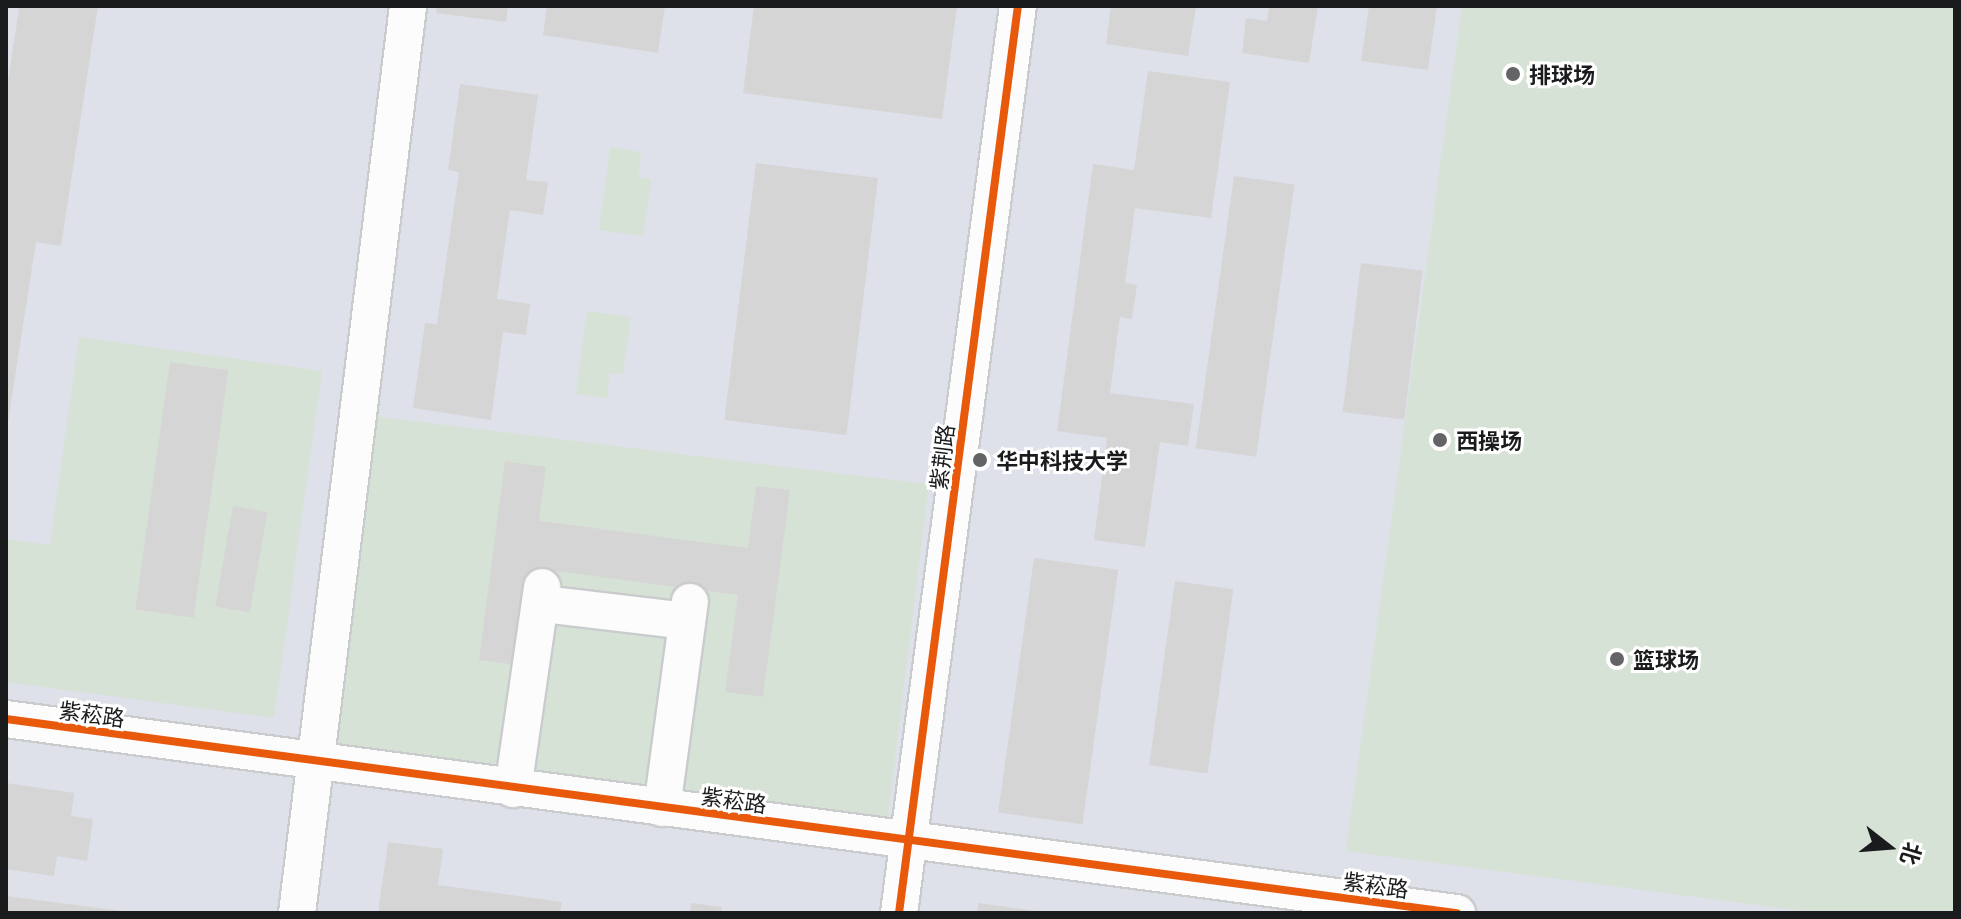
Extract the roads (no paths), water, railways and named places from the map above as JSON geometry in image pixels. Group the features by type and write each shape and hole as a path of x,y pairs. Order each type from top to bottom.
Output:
{"street":[{"path":"297,913 319,761 408,6"},
{"name":"紫荆路","path":"899,913 1018,6"},
{"path":"513,789 543,595 688,612 662,808"},
{"name":"紫菘路","path":"6,719 1457,913"}],"place":[{"name":"排球场","path":"1513,74"},
{"name":"西操场","path":"1440,440"},
{"name":"华中科技大学","path":"980,460"},
{"name":"篮球场","path":"1617,659"}]}
